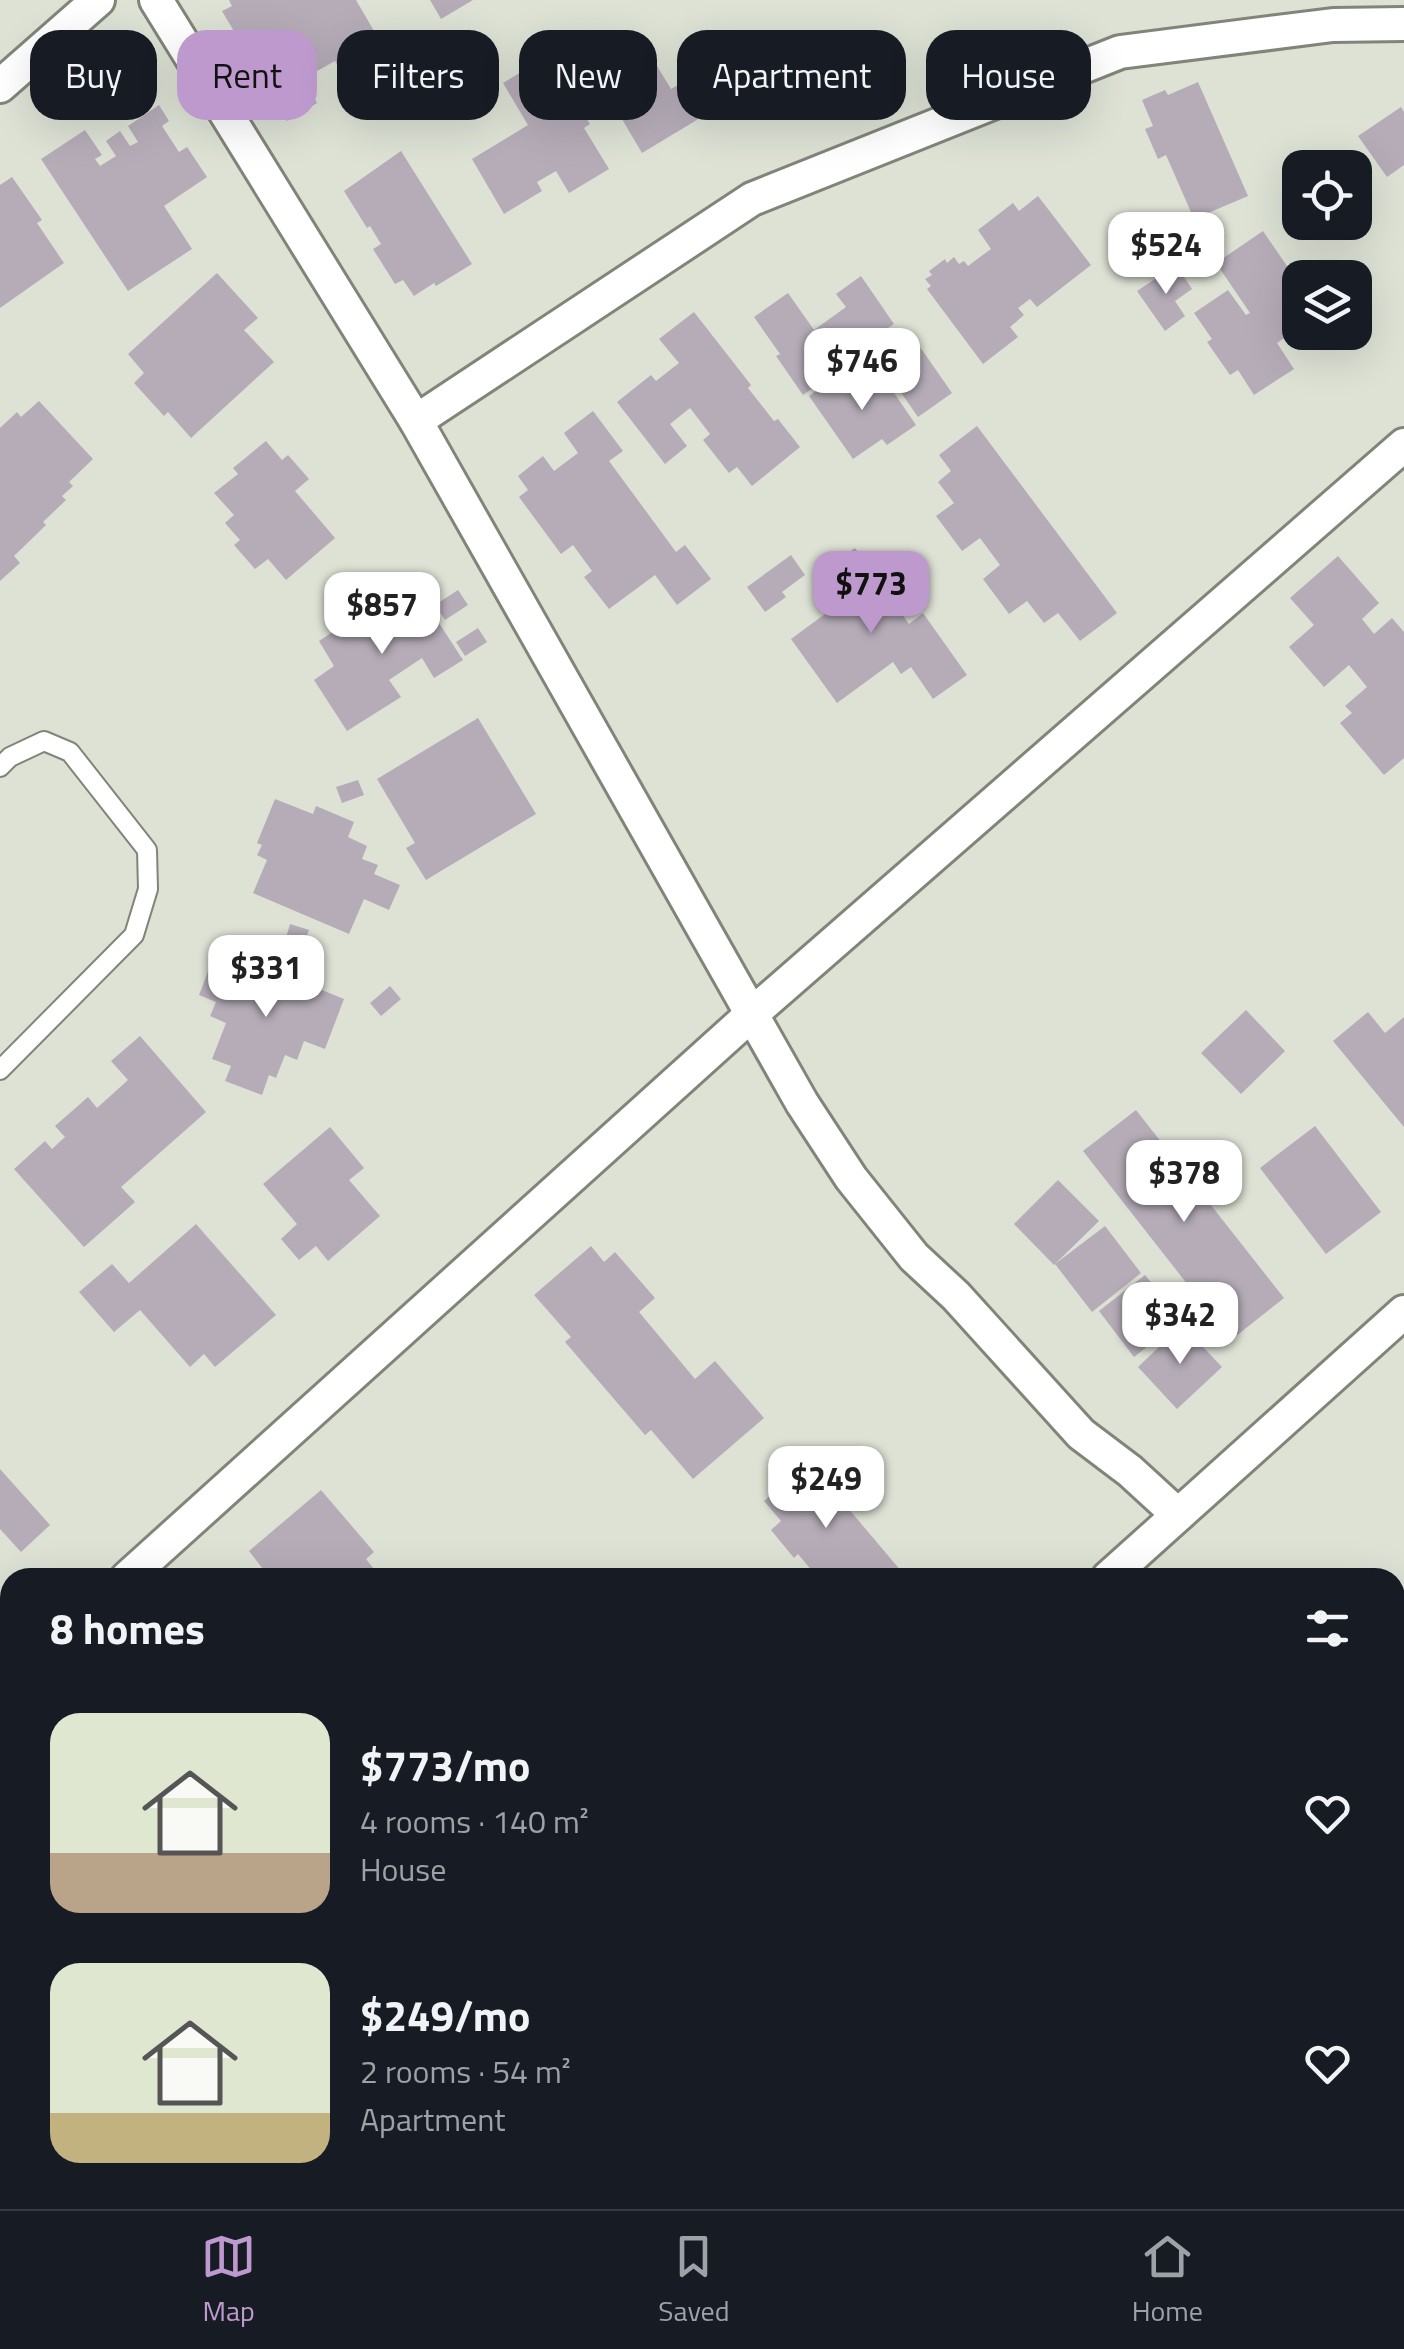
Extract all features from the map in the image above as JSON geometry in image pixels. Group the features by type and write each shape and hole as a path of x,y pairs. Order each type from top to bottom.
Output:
{"street":[{"path":"0,86 98,0"},
{"path":"156,0 416,422 802,1103 851,1178 914,1257 956,1296 1082,1434 1178,1515"},
{"path":"416,422 752,199 1120,52 1333,25 1404,24"},
{"path":"138,1568 753,1014 1404,445"},
{"path":"1119,1568 1404,1312"}],"lane":[{"path":"0,766 44,740 70,752 146,850 148,888 134,935 0,1070"}],"building":[{"path":"229,0 356,0 374,30 337,30 337,64 335,61 317,71 317,30 233,30 222,11 232,6"},
{"path":"430,0 473,0 441,19"},
{"path":"657,66 671,89 677,86 677,120 697,120 642,153 623,120 657,120"},
{"path":"519,73 519,110 503,83"},
{"path":"1198,82 1248,196 1194,219 1166,155 1158,159 1145,129 1153,126 1142,100 1165,90 1168,95"},
{"path":"157,106 169,121 162,126 179,152 187,147 207,177 164,206 192,249 128,291 41,159 85,130 102,155 95,159 100,166 116,156 106,141 120,131 130,146 138,142 128,126 137,120 157,120"},
{"path":"1401,107 1404,165 1387,177 1372,150 1358,136"},
{"path":"525,120 588,120 590,124 584,128 609,169 569,193 556,171 537,182 542,191 504,214 472,159 528,125"},
{"path":"401,151 472,264 414,296 403,280 395,284 373,249 381,244 344,191"},
{"path":"12,177 42,220 37,223 64,263 0,308 0,185"},
{"path":"1038,196 1091,265 1037,307 1030,299 1018,308 1024,315 1010,327 1018,337 983,364 927,289 931,286 925,279 945,259 947,263 954,257 959,264 964,261 968,266 991,249 978,230 1013,203 1019,211"},
{"path":"1263,231 1283,260 1282,340 1277,343 1294,369 1254,395 1238,370 1230,375 1207,342 1212,339 1194,313 1228,290 1246,315 1250,313 1216,263"},
{"path":"1176,265 1192,289 1175,301 1185,316 1165,331 1137,291"},
{"path":"217,273 258,318 244,330 274,362 191,438 134,383 144,373 128,354"},
{"path":"861,276 894,324 876,336 892,359 858,383 845,365 803,395 754,317 788,293 814,330 846,307 836,294"},
{"path":"694,312 751,385 748,388 800,447 752,486 737,467 729,473 703,440 710,434 690,408 670,424 687,446 665,464 617,402 651,375 656,381 679,363 659,339"},
{"path":"920,347 952,393 918,417 886,371"},
{"path":"845,371 858,390 881,374 916,425 887,445 882,439 853,459 809,396"},
{"path":"39,401 93,459 69,482 73,486 62,496 66,500 14,556 20,563 0,581 0,428 17,412 21,417"},
{"path":"593,411 623,451 609,461 676,552 685,545 711,579 677,605 655,575 609,609 584,577 592,571 573,545 561,554 519,497 528,490 518,476 543,456 554,471 578,453 564,433"},
{"path":"977,426 1117,613 1080,641 1058,613 1044,623 1027,601 1009,614 983,579 1000,565 980,538 962,551 936,516 954,503 938,482 951,471 939,455"},
{"path":"266,441 282,460 288,455 309,479 295,491 335,538 286,580 268,559 255,569 234,545 240,540 225,523 234,515 214,493 238,474 233,468"},
{"path":"855,548 909,624 923,613 967,675 933,699 911,667 901,674 893,662 837,703 791,639 825,614 818,604 838,590 824,570"},
{"path":"791,555 805,575 782,592 786,597 765,612 747,587"},
{"path":"1338,556 1379,603 1362,619 1374,634 1392,618 1404,632 1404,758 1384,775 1340,723 1352,713 1345,706 1367,687 1349,665 1324,687 1289,647 1314,625 1290,598"},
{"path":"413,583 463,660 434,678 422,658 389,680 401,697 347,731 314,680 334,666 319,641 357,616 373,641 394,627 379,605"},
{"path":"458,590 468,605 445,620 435,605"},
{"path":"478,628 487,642 465,656 456,642"},
{"path":"478,718 536,814 426,880 406,848 415,843 377,779"},
{"path":"358,780 364,795 342,803 336,787"},
{"path":"275,799 313,814 316,806 354,822 348,837 367,846 362,859 378,865 374,874 400,885 389,910 364,899 349,934 253,893 267,860 257,855 262,845 257,843"},
{"path":"290,924 309,930 298,961 281,955"},
{"path":"212,961 245,975 251,961 344,999 325,1049 304,1041 297,1060 285,1055 276,1078 269,1075 262,1095 225,1081 231,1066 212,1059 226,1023 210,1016 216,1002 199,995"},
{"path":"390,986 401,999 381,1016 370,1003"},
{"path":"1246,1010 1285,1051 1241,1094 1201,1053"},
{"path":"1368,1012 1385,1033 1404,1017 1404,1127 1333,1041"},
{"path":"140,1036 206,1112 121,1187 135,1202 84,1247 14,1169 45,1141 52,1149 65,1137 55,1126 88,1097 97,1108 128,1080 111,1061"},
{"path":"1136,1110 1284,1298 1231,1340 1083,1151"},
{"path":"1315,1126 1381,1212 1326,1254 1260,1168"},
{"path":"330,1127 364,1168 349,1180 380,1216 328,1261 316,1246 299,1260 281,1239 297,1224 263,1184"},
{"path":"1058,1180 1099,1221 1054,1265 1014,1224"},
{"path":"196,1224 276,1315 215,1367 204,1354 190,1367 140,1310 114,1332 79,1292 112,1264 129,1283"},
{"path":"1105,1226 1141,1273 1092,1312 1055,1264"},
{"path":"591,1246 604,1262 615,1252 655,1298 639,1312 695,1379 715,1361 764,1418 693,1479 651,1430 645,1435 565,1342 571,1337 534,1295"},
{"path":"1145,1275 1181,1320 1134,1357 1099,1311"},
{"path":"1182,1325 1222,1367 1177,1409 1138,1367"},
{"path":"809,1462 899,1568 810,1568 798,1554 794,1558 771,1530 781,1521 764,1501"},
{"path":"0,1469 50,1525 21,1552 0,1529"},
{"path":"321,1490 374,1552 366,1559 373,1568 262,1568 249,1551"}]}
